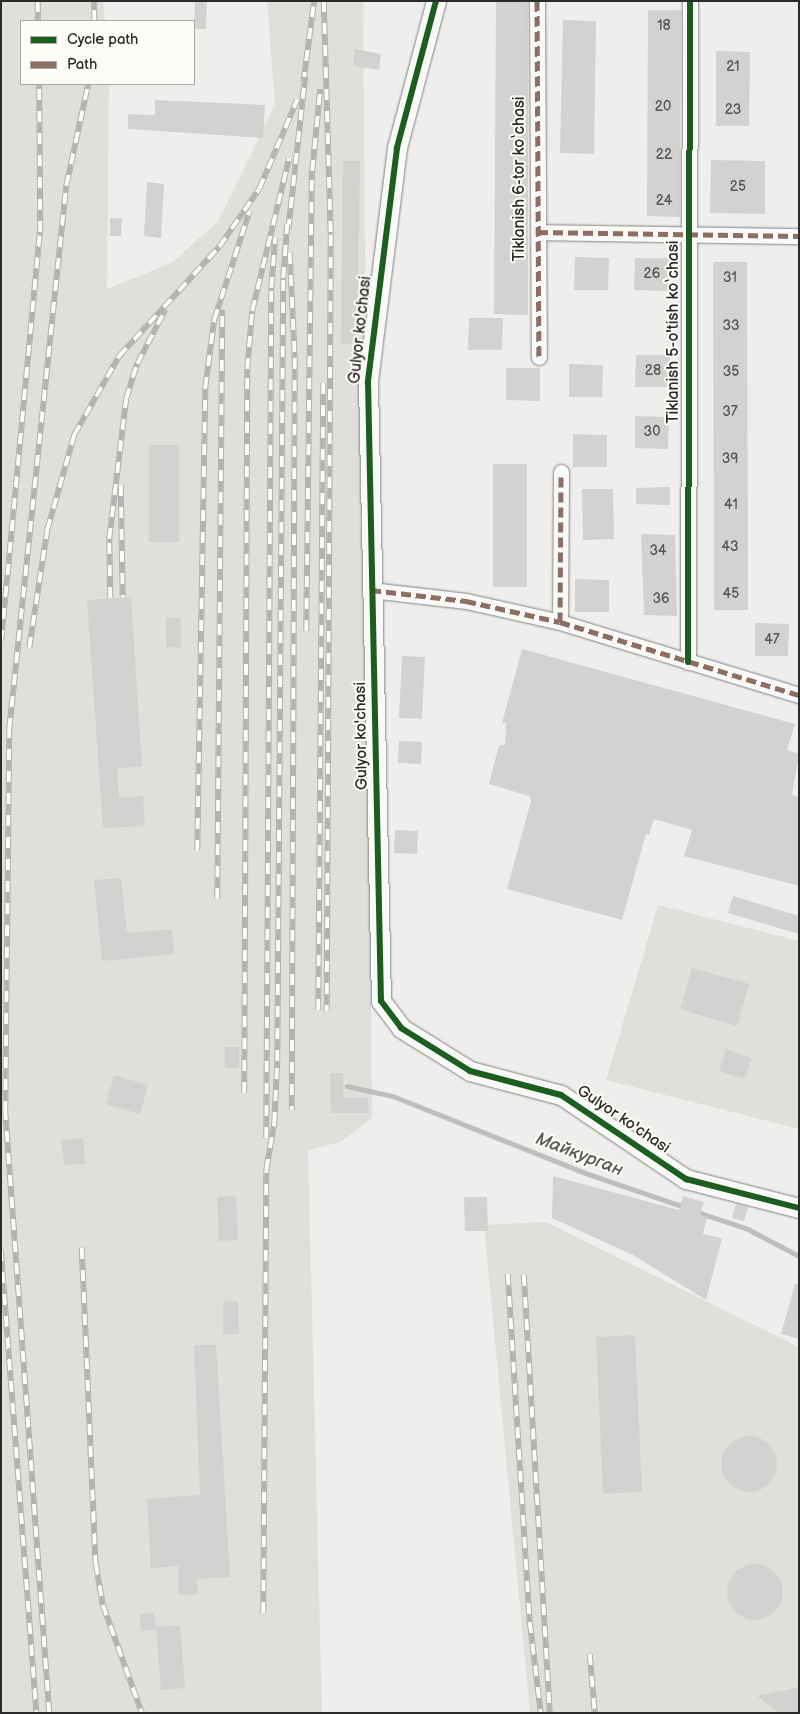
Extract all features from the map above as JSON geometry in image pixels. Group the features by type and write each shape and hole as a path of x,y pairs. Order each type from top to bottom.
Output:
{"street":[{"name":"Gulyor ko'chasi","path":"436,1 397,148 368,382 378,962 381,1001 390,1016 401,1028 470,1070 560,1095 686,1179 799,1208"},
{"name":"Tiklanish 6-tor ko‘chasi","path":"537,1 539,357"},
{"name":"Tiklanish 5-o'tish ko‘chasi","path":"688,662 687,235 690,1"},
{"path":"538,232 799,236"},
{"path":"560,622 561,472"},
{"path":"371,590 466,601 560,622 799,695"}],"shaded area":[{"path":"1,1 103,1 105,20 20,20 20,85 109,85 107,289 173,262 218,221 275,105 267,1 363,1 372,1118 341,1142 308,1150 322,1713 1,1713"},
{"path":"658,905 799,941 799,1129 606,1080"},
{"path":"546,1222 799,1347 799,1713 530,1713 484,1225"}],"building":[{"path":"195,1 207,1 206,29 195,29"},
{"path":"496,1 528,1 528,315 494,314"},
{"path":"648,10 681,10 680,217 647,216"},
{"path":"563,20 596,21 594,154 560,153"},
{"path":"355,49 381,54 379,70 353,66"},
{"path":"716,51 750,52 749,126 716,126"},
{"path":"155,100 265,105 263,138 128,129 128,114 155,115"},
{"path":"711,160 765,161 765,214 710,213"},
{"path":"343,161 360,161 357,344 341,344"},
{"path":"147,182 164,184 161,238 144,236"},
{"path":"110,218 122,218 121,236 110,236"},
{"path":"575,257 609,258 608,290 574,290"},
{"path":"635,258 669,258 668,291 634,290"},
{"path":"713,262 747,262 748,610 714,610"},
{"path":"469,318 503,318 502,350 468,350"},
{"path":"636,355 670,355 669,387 635,387"},
{"path":"569,364 603,365 602,397 569,397"},
{"path":"506,368 540,368 540,401 506,400"},
{"path":"635,416 669,417 668,449 635,448"},
{"path":"573,434 607,435 607,467 573,467"},
{"path":"149,445 179,445 179,542 149,542"},
{"path":"493,464 527,464 527,587 493,587"},
{"path":"670,487 670,505 636,504 636,488"},
{"path":"582,489 613,489 614,539 583,540"},
{"path":"641,534 675,535 677,616 644,615"},
{"path":"575,579 609,580 609,612 575,612"},
{"path":"131,597 142,767 117,768 119,798 143,796 145,826 103,828 87,600"},
{"path":"166,618 181,618 181,648 166,647"},
{"path":"755,623 789,624 788,656 755,656"},
{"path":"522,649 795,724 787,750 799,754 792,795 799,797 799,886 684,856 692,830 654,819 649,835 646,834 622,920 507,889 531,801 529,796 489,784 499,745 505,745 506,723 502,723"},
{"path":"402,656 425,657 422,719 399,718"},
{"path":"399,741 422,742 421,764 398,763"},
{"path":"395,830 418,831 417,854 394,853"},
{"path":"121,878 127,933 172,929 174,954 102,961 94,880"},
{"path":"733,896 799,916 799,934 728,913"},
{"path":"692,968 749,984 737,1026 680,1009"},
{"path":"225,1047 239,1047 239,1068 225,1068"},
{"path":"726,1049 752,1058 745,1079 719,1071"},
{"path":"330,1073 343,1073 343,1098 368,1098 369,1113 331,1113"},
{"path":"114,1075 148,1085 140,1114 106,1104"},
{"path":"83,1138 85,1164 64,1165 61,1140"},
{"path":"553,1176 679,1210 683,1196 704,1202 700,1215 707,1217 703,1234 722,1238 706,1300 633,1255 552,1218"},
{"path":"236,1196 238,1240 219,1241 217,1197"},
{"path":"464,1197 487,1197 488,1231 465,1231"},
{"path":"736,1204 748,1207 744,1221 732,1218"},
{"path":"795,1284 799,1284 799,1339 781,1334"},
{"path":"238,1301 239,1334 223,1334 223,1302"},
{"path":"635,1335 642,1492 603,1494 596,1337"},
{"path":"194,1345 216,1345 230,1577 197,1579 198,1594 179,1595 178,1566 151,1568 147,1499 200,1495"},
{"path":"749,1436 760,1438 769,1444 775,1453 777,1464 775,1475 769,1484 760,1490 749,1492 738,1490 729,1484 723,1475 721,1464 723,1453 729,1444 738,1438"},
{"path":"755,1564 766,1566 775,1572 781,1581 783,1592 781,1603 775,1612 766,1618 755,1620 744,1618 735,1612 729,1603 727,1592 729,1581 735,1572 744,1566"},
{"path":"154,1613 156,1630 141,1631 140,1614"},
{"path":"180,1625 185,1688 161,1690 156,1627"},
{"path":"799,1687 799,1713 780,1713 757,1696"}],"waterway":[{"name":"Майкурган","path":"347,1086 393,1096 588,1174 685,1207"},
{"name":"Майкурган","path":"697,1212 748,1229 799,1256"}],"railway":[{"path":"38,1 38,20"},
{"path":"94,1 94,20"},
{"path":"303,83 314,1"},
{"path":"324,1 331,235 327,1011"},
{"path":"288,230 305,77"},
{"path":"1,641 40,232 39,85"},
{"path":"49,1713 5,1112 9,729 66,186 88,85"},
{"path":"306,631 312,171 320,89"},
{"path":"29,648 47,530 74,435 119,356 219,247 259,189 297,100"},
{"path":"244,1093 247,369 252,311 289,158"},
{"path":"197,851 205,388 214,320 249,212"},
{"path":"263,1613 266,1170 274,1123 277,1061 283,278 287,224"},
{"path":"266,1138 271,288 275,238"},
{"path":"290,253 295,358 292,1110"},
{"path":"110,598 109,539 126,399 137,364 165,310"},
{"path":"217,899 222,310"},
{"path":"318,1010 323,383"},
{"path":"121,485 123,597"},
{"path":"82,1248 96,1564 103,1605 142,1713"},
{"path":"1,1250 37,1713"},
{"path":"508,1274 530,1622 541,1713"},
{"path":"524,1275 550,1713"},
{"path":"590,1654 595,1713"}],"marked path":[{"path":"537,1 539,357"},
{"path":"538,232 799,236"},
{"path":"560,622 561,472"},
{"path":"371,590 466,601 560,622 799,695"}],"cycle path":[{"path":"436,1 397,148 368,382 381,1001 401,1028 470,1071 561,1095 686,1179 799,1208"},
{"path":"688,662 690,1"}]}
